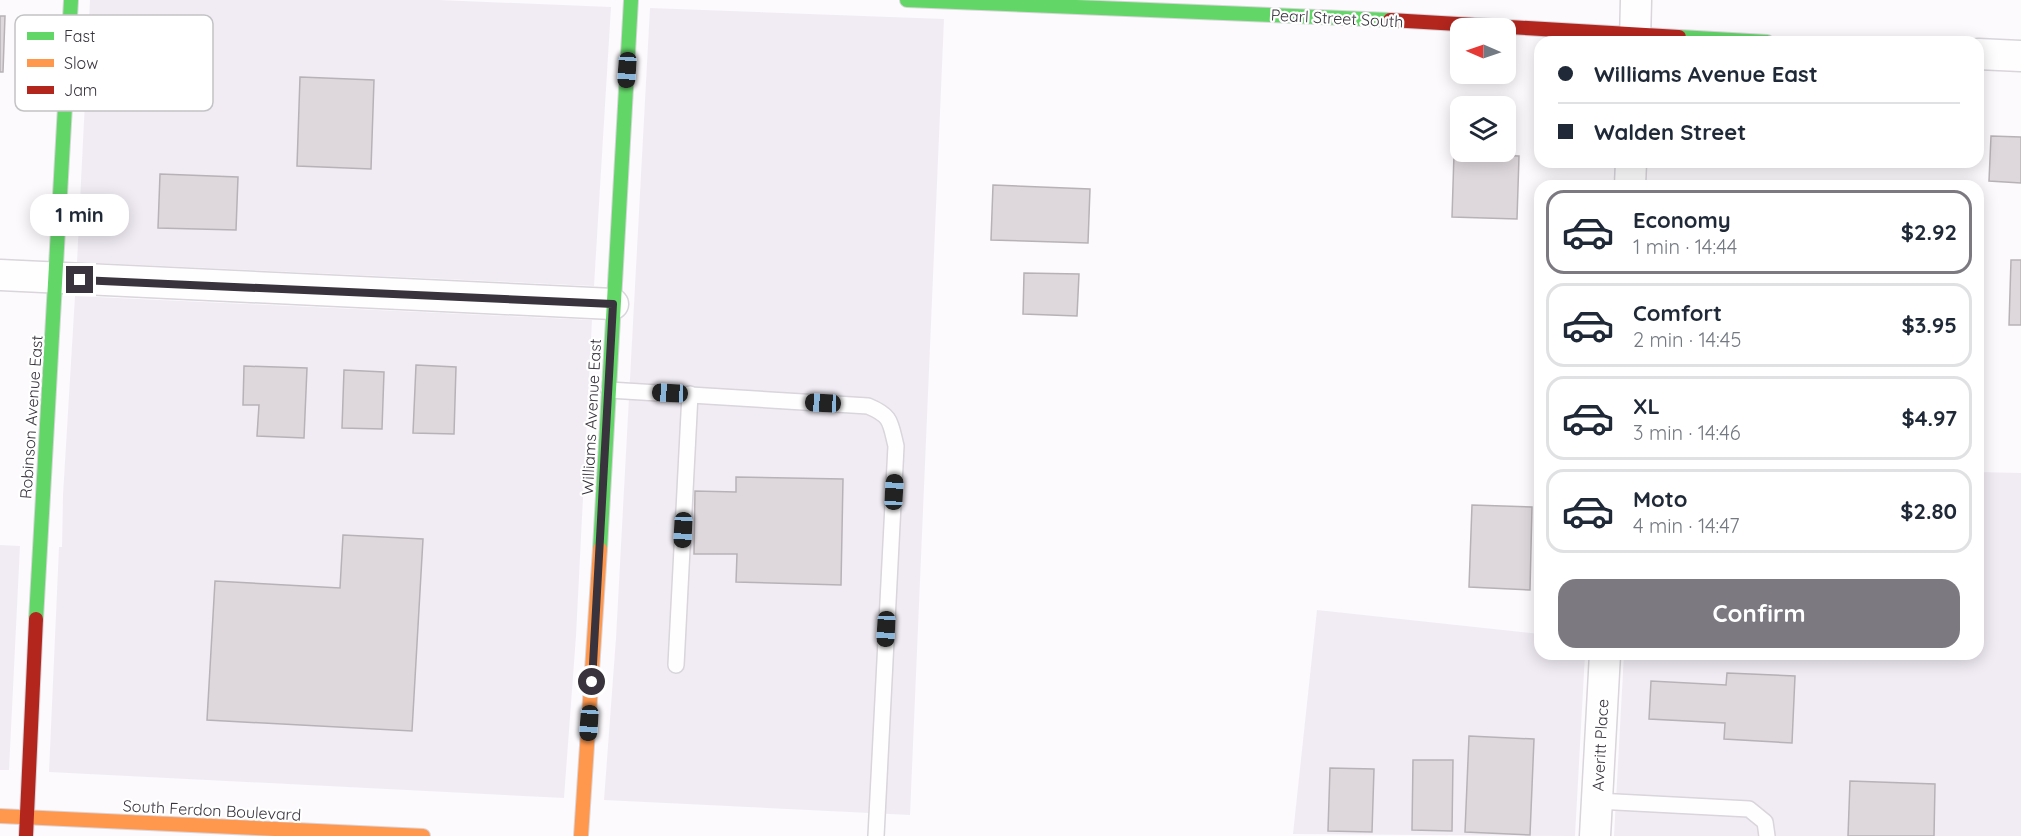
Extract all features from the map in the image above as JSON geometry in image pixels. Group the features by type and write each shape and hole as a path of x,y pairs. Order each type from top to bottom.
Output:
{"street":[{"name":"Robinson Avenue East","path":"70,15 71,0"},
{"name":"Williams Avenue East","path":"581,836 596,637 631,0"},
{"name":"Pearl Street South","path":"907,0 1353,18 1607,36"},
{"path":"1635,36 1636,0"},
{"path":"1984,54 2021,56"},
{"name":"Robinson Avenue East","path":"26,836 35,620 65,111"},
{"path":"0,275 613,304"},
{"name":"Averitt Place","path":"1595,836 1605,660"},
{"name":"South Ferdon Boulevard","path":"0,816 423,836"}],"lane":[{"path":"609,390 868,406 883,412 891,423 896,446 876,836"},
{"path":"676,665 690,394"},
{"path":"1597,801 1749,809 1765,822 1767,836"}],"shaded area":[{"path":"90,0 439,0 611,7 594,286 77,262 84,111 213,111 213,15 89,15"},
{"path":"650,8 944,19 910,815 604,800 616,638"},
{"path":"75,296 592,320 576,636 564,798 49,772 59,547 62,547"},
{"path":"1984,472 2021,473 2021,836 1614,836 1624,660 1984,660"},
{"path":"0,545 20,546 9,770 0,770"},
{"path":"1317,610 1534,633 1534,660 1585,660 1575,836 1293,834"}],"building":[{"path":"0,16 5,16 3,72 0,72"},
{"path":"300,77 374,80 371,169 297,166"},
{"path":"1991,136 2021,137 2021,183 1989,181"},
{"path":"1516,156 1519,156 1517,219 1452,217 1454,162 1516,162"},
{"path":"160,174 238,177 236,230 158,228"},
{"path":"993,185 1090,189 1088,243 991,240"},
{"path":"2011,260 2021,260 2021,325 2009,325"},
{"path":"1024,273 1079,274 1077,316 1023,314"},
{"path":"416,365 456,367 454,434 413,433"},
{"path":"244,366 307,368 304,438 257,436 259,405 243,405"},
{"path":"344,370 384,372 382,429 342,428"},
{"path":"736,477 843,479 841,585 736,582 737,554 694,554 695,491 736,492"},
{"path":"1472,505 1532,507 1530,590 1469,587"},
{"path":"343,535 423,539 412,731 207,720 215,581 340,588"},
{"path":"1727,673 1795,676 1792,743 1724,739 1725,723 1649,719 1651,681 1726,685"},
{"path":"1469,736 1534,739 1530,835 1465,832"},
{"path":"1413,760 1453,760 1452,831 1412,830"},
{"path":"1330,768 1374,769 1372,832 1328,831"},
{"path":"1850,781 1935,784 1934,836 1848,836"}],"traffic: fast":[{"path":"70,15 71,0"},
{"path":"600,549 631,0"},
{"path":"907,0 1390,20"},
{"path":"36,619 65,111"}],"traffic: slow":[{"path":"581,836 600,549"},
{"path":"0,816 423,836"}],"traffic: jam":[{"path":"1390,20 1662,36"},
{"path":"26,836 36,619"}],"route":[{"path":"80,280 613,304 592,682"}]}
